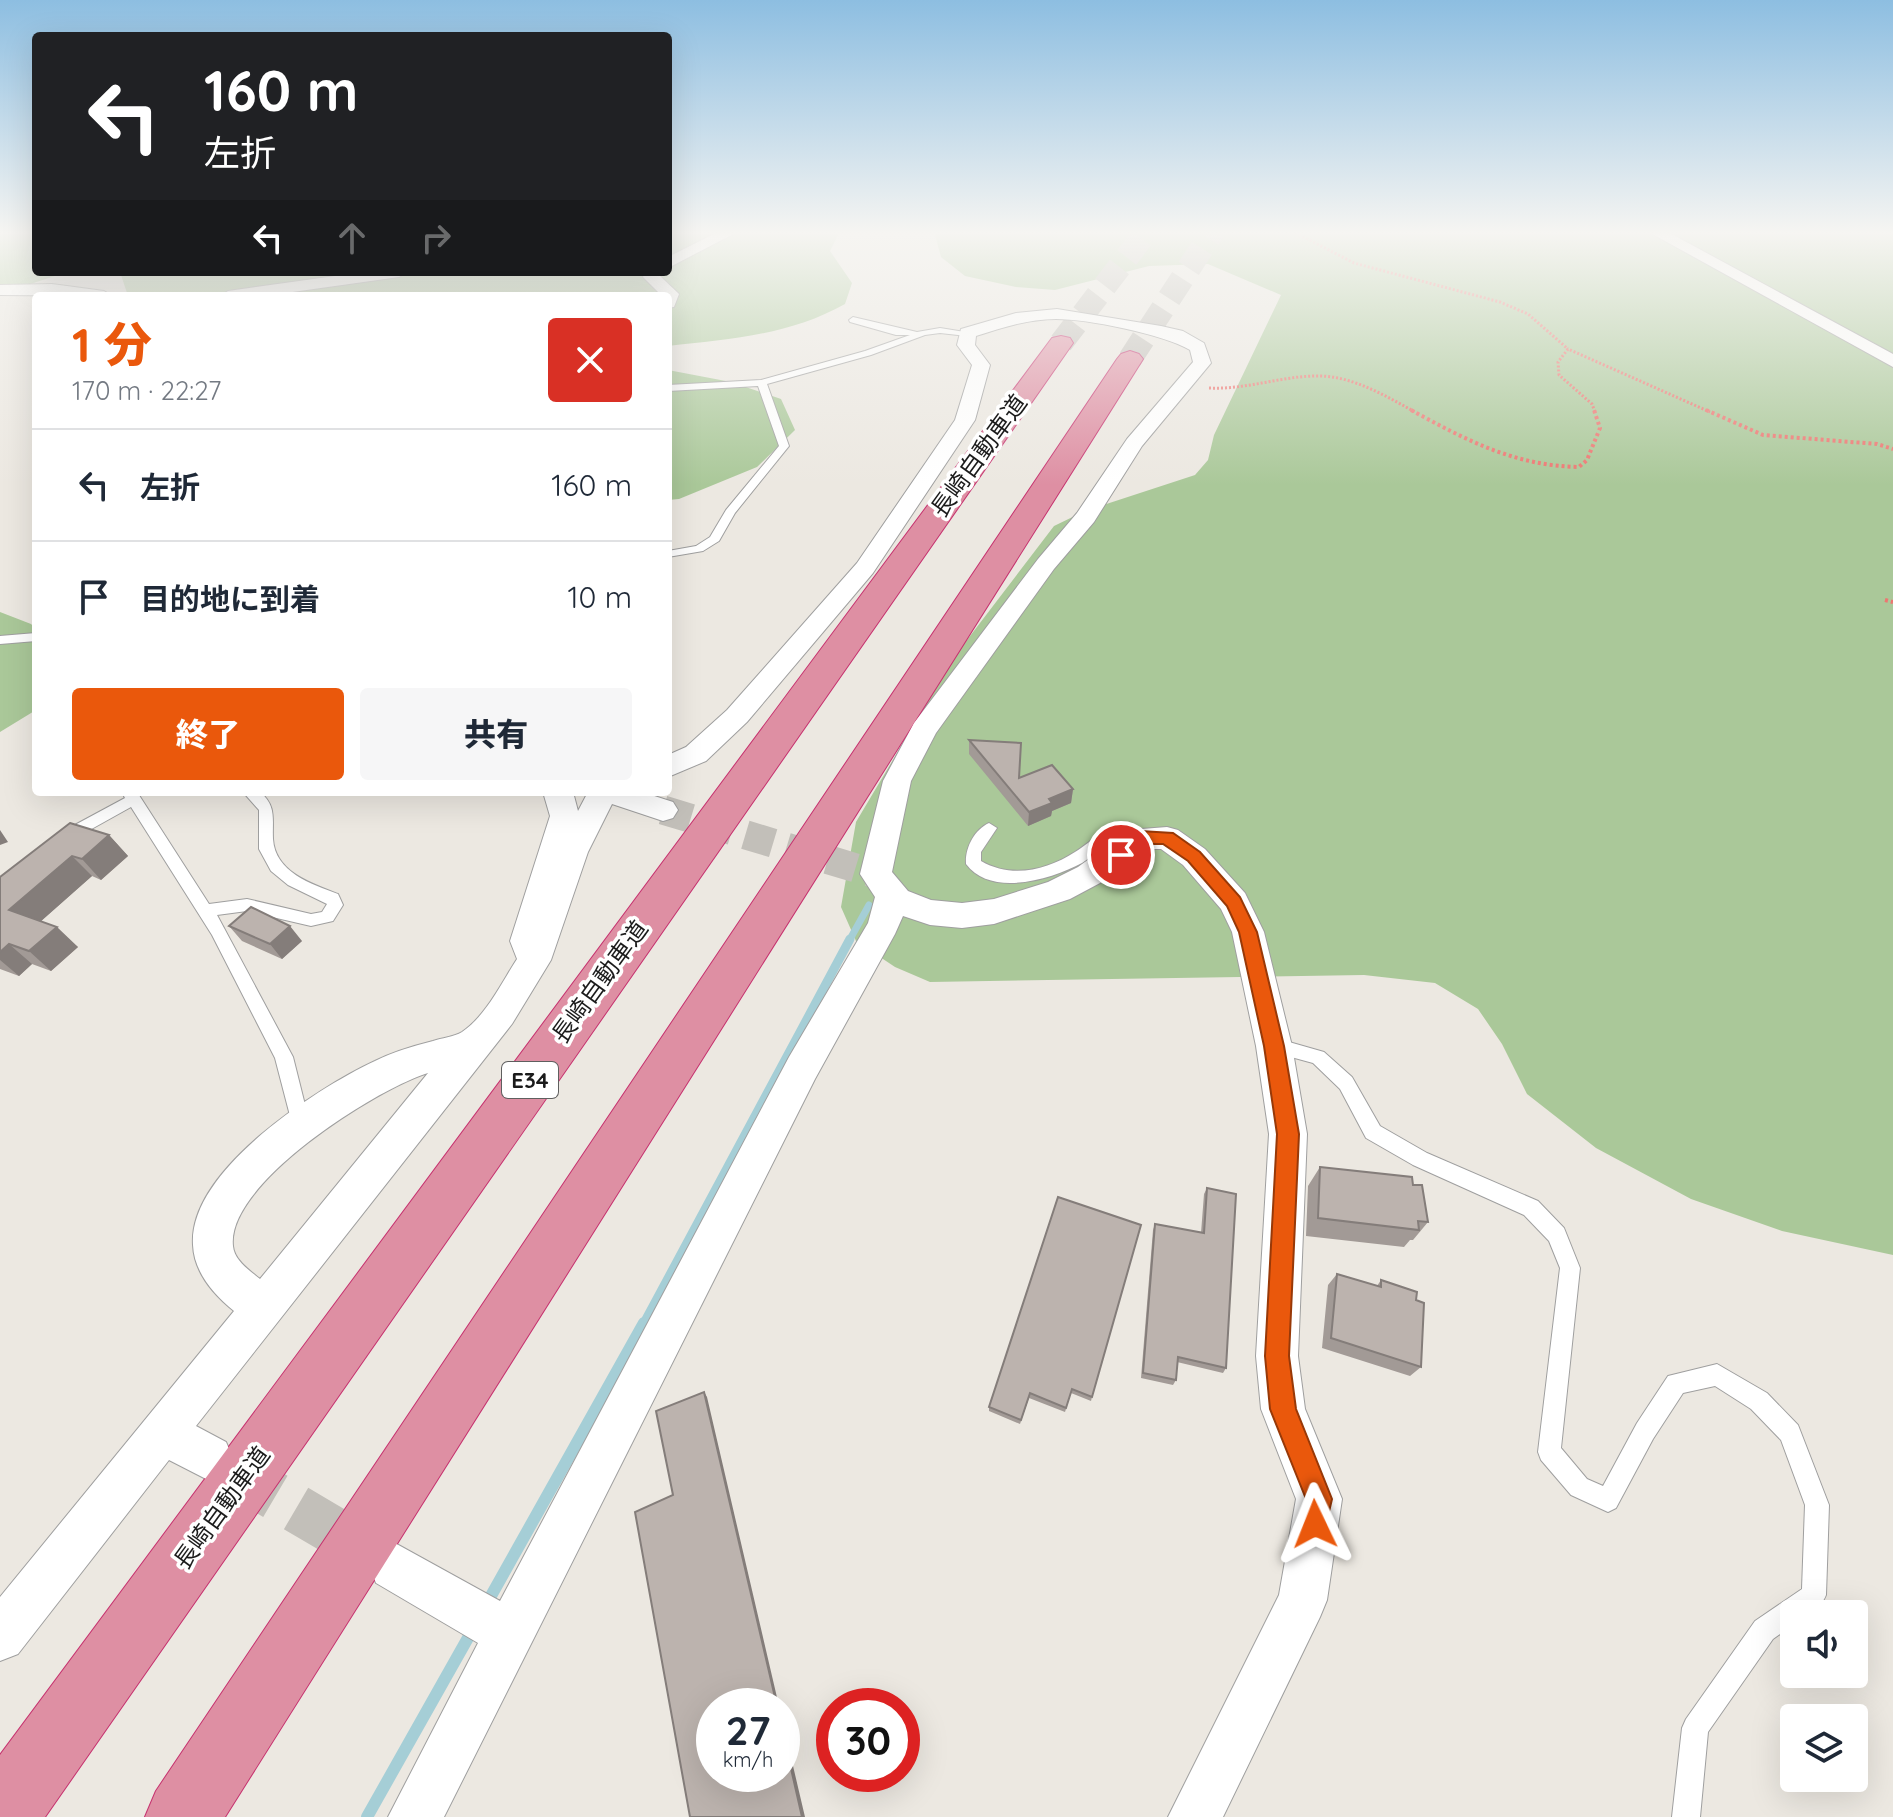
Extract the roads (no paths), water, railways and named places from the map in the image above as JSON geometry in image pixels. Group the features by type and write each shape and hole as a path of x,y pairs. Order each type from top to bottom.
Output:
{"highway":[{"name":"長崎自動車道","path":"0,1817 1061,343"},
{"path":"182,1817 1130,359"}],"street":[{"path":"672,765 696,754 737,716 865,568 965,420 981,365 966,345 967,333 1016,318 1039,316"},
{"path":"1067,316 1177,335 1198,347 1202,363 1134,443 1086,517 1046,564 924,730 897,781 876,874 898,902 951,916 996,911 1064,891 1121,855 1140,838 1167,838 1194,857 1234,902 1248,932 1274,1046 1288,1134 1277,1356 1283,1409 1319,1499 1303,1600 1195,1817"},
{"path":"1810,316 1893,361"},
{"path":"534,960 526,941 565,816 559,796"},
{"path":"0,1636 500,1014 534,960 573,852 604,796"},
{"path":"619,796 663,810"},
{"path":"415,1817 507,1632 802,1068 884,925 892,894"},
{"path":"263,1307 234,1286 215,1256 212,1237 228,1197 261,1159 301,1125 390,1071 473,1044"},
{"path":"163,1433 210,1458"},
{"path":"393,1566 507,1632"}],"lane":[{"path":"853,320 896,332 934,329 967,333"},
{"path":"672,388 762,383 814,365 885,348 919,332"},
{"path":"672,553 699,549 715,539 730,512 784,446 762,383"},
{"path":"0,640 32,637"},
{"path":"53,846 131,796 218,931 284,1057 301,1125"},
{"path":"204,911 247,905 311,920 327,917 335,905 332,898 288,878 275,864 267,849 267,811 262,799 257,796"},
{"path":"989,828 973,851 974,864 986,873 1006,876 1039,876 1080,858 1095,844 1115,836 1140,838"},
{"path":"1274,1046 1318,1057 1346,1083 1373,1132 1420,1159 1531,1208 1557,1235 1570,1268 1549,1452 1579,1487 1608,1500 1645,1431 1676,1384 1717,1375 1759,1401 1790,1433 1817,1505 1814,1595 1764,1630 1695,1728 1686,1817"}],"waterway":[{"path":"849,941 869,905"},
{"path":"643,1325 850,939"},
{"path":"487,1603 644,1323"},
{"path":"367,1817 473,1629"}],"tunnel":[{"path":"1061,343 1082,316"},
{"path":"1130,359 1158,316"},
{"path":"663,810 876,874"},
{"path":"234,1472 370,1552"}]}
